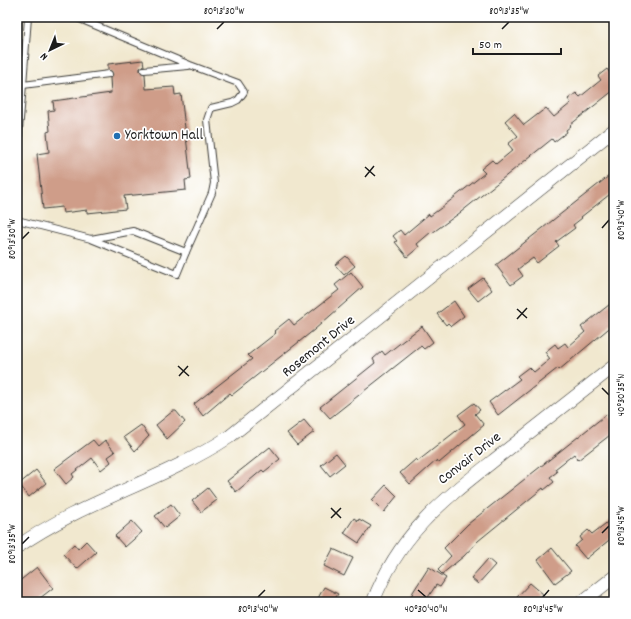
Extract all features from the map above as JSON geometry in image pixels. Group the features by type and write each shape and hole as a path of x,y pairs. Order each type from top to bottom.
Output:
{"street":[{"name":"Rosemont Drive","path":"17,547 72,513 196,458 229,437 614,130"},
{"name":"Convair Drive","path":"373,602 395,556 427,516 458,488 614,366"},
{"path":"582,602 614,577"}],"lane":[{"path":"17,153 28,17"},
{"path":"17,220 91,239 177,274 212,193 214,184 207,120 208,114 211,108 238,100 244,92 238,83 190,65 75,17"},
{"path":"144,70 190,65"},
{"path":"23,85 109,74"},
{"path":"91,239 133,231 186,252"}],"building":[{"name":"Yorktown Hall","path":"143,60 144,66 140,68 140,71 145,74 146,89 174,87 175,95 181,94 191,179 185,180 186,190 124,196 126,209 87,213 87,210 63,213 62,207 43,209 37,154 49,152 47,132 50,131 48,111 54,110 53,101 111,93 110,78 113,74 108,70 108,64"},
{"path":"607,69 610,73 614,70 614,90 570,125 571,126 566,130 567,132 554,142 552,139 461,212 432,233 431,232 417,244 419,247 407,257 395,242 397,241 393,236 400,230 404,235 429,214 430,216 441,208 485,173 481,169 492,160 496,164 513,150 508,144 518,136 505,121 514,113 524,125 546,108 554,117 571,103 568,99 576,93 580,97 601,80 598,76"},
{"path":"614,172 614,191 581,217 582,218 573,225 575,228 556,242 559,246 537,263 533,258 518,269 523,276 511,285 496,265"},
{"path":"346,256 355,266 344,275 335,265"},
{"path":"351,272 363,287 314,330 232,395 230,393 203,416 194,404 252,359 248,355 276,333 274,331 289,319 294,325 339,290 335,285"},
{"path":"483,278 492,290 478,301 468,289"},
{"path":"454,301 464,316 451,326 448,323 446,325 437,314"},
{"path":"614,301 614,324 559,370 558,368 498,415 489,402 520,379 517,376 529,367 534,372 550,359 545,352 555,344 558,348 565,343 568,347 585,332 581,327"},
{"path":"422,326 433,342 424,349 421,346 330,418 320,407 375,363 373,359 382,351 385,355"},
{"path":"474,403 480,410 475,414 484,425 439,463 437,460 410,484 400,473 416,459 418,461 465,424 458,415"},
{"path":"173,411 176,411 185,422 167,439 156,425"},
{"path":"607,414 614,423 614,432 578,460 574,454 555,469 557,472 550,477 554,482 544,490 543,488 478,541 464,556 442,574 438,570 451,556 444,548 468,524"},
{"path":"304,420 314,432 297,445 287,433"},
{"path":"141,425 149,436 135,451 124,437"},
{"path":"93,440 98,446 105,440 115,452 108,457 111,462 101,470 92,458 72,474 74,477 66,484 54,469"},
{"path":"270,447 280,459 264,472 262,470 236,492 227,481"},
{"path":"336,453 345,464 330,476 321,465"},
{"path":"36,470 46,483 29,497 19,484"},
{"path":"386,485 397,496 384,512 372,500"},
{"path":"208,488 217,500 201,512 192,501"},
{"path":"171,504 180,516 165,528 155,516"},
{"path":"614,517 614,536 586,559 575,546 582,540 580,537 588,530 592,534"},
{"path":"354,518 358,521 359,519 371,526 359,543 344,533"},
{"path":"132,521 142,532 125,547 115,536"},
{"path":"86,541 96,552 77,569 63,554 74,544 78,549"},
{"path":"552,548 571,571 555,583 538,560"},
{"path":"333,549 353,558 344,576 324,566"},
{"path":"488,559 495,565 478,584 471,578"},
{"path":"37,567 53,588 35,602 17,602 17,583"},
{"path":"429,567 446,578 440,587 436,585 425,602 409,602 413,592"},
{"path":"530,583 543,594 535,602 522,602 517,597"},
{"path":"324,587 338,594 333,602 316,602"}],"place":[{"name":"Yorktown Hall","path":"117,136"}]}
